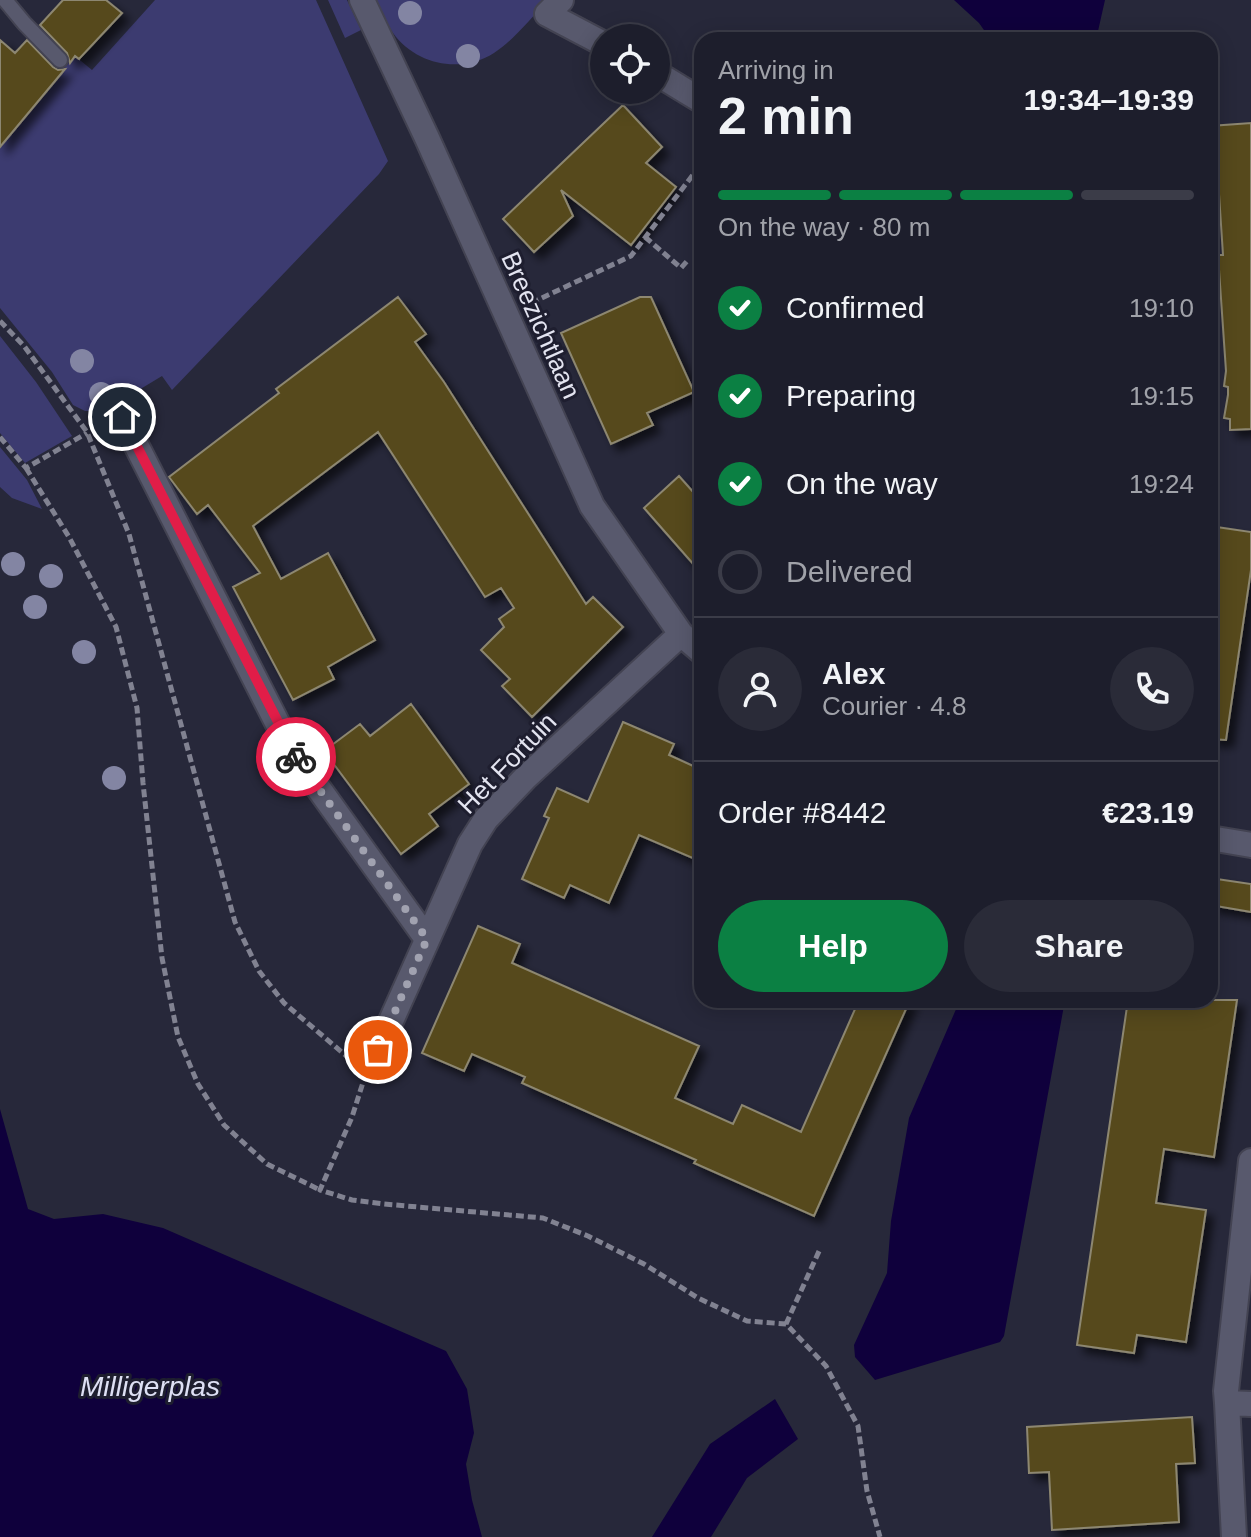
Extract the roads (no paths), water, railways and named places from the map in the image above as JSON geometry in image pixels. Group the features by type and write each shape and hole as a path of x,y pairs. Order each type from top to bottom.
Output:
{"street":[{"name":"Breezichtlaan","path":"362,0 592,506 681,634 694,645"},
{"path":"554,7 590,34"},
{"path":"670,82 694,96"},
{"path":"122,417 291,750 427,939"},
{"name":"Het Fortuin","path":"378,1050 470,844 486,819 525,778 681,634"},
{"path":"1218,839 1251,845"},
{"path":"1234,1537 1235,1399 1251,1161"}],"lane":[{"path":"5,0 60,60"}],"water":[{"path":"954,0 1105,0 1098,32 985,32"},
{"path":"957,1008 1064,1008 1004,1336 1000,1342 875,1380 855,1357 854,1345 887,1273 891,1221 909,1118"},
{"name":"Milligerplas","path":"0,1109 28,1209 54,1219 103,1214 163,1228 446,1351 467,1389 474,1433 466,1464 482,1537 0,1537"},
{"path":"775,1399 798,1439 747,1478 711,1537 652,1537 710,1444"}]}
